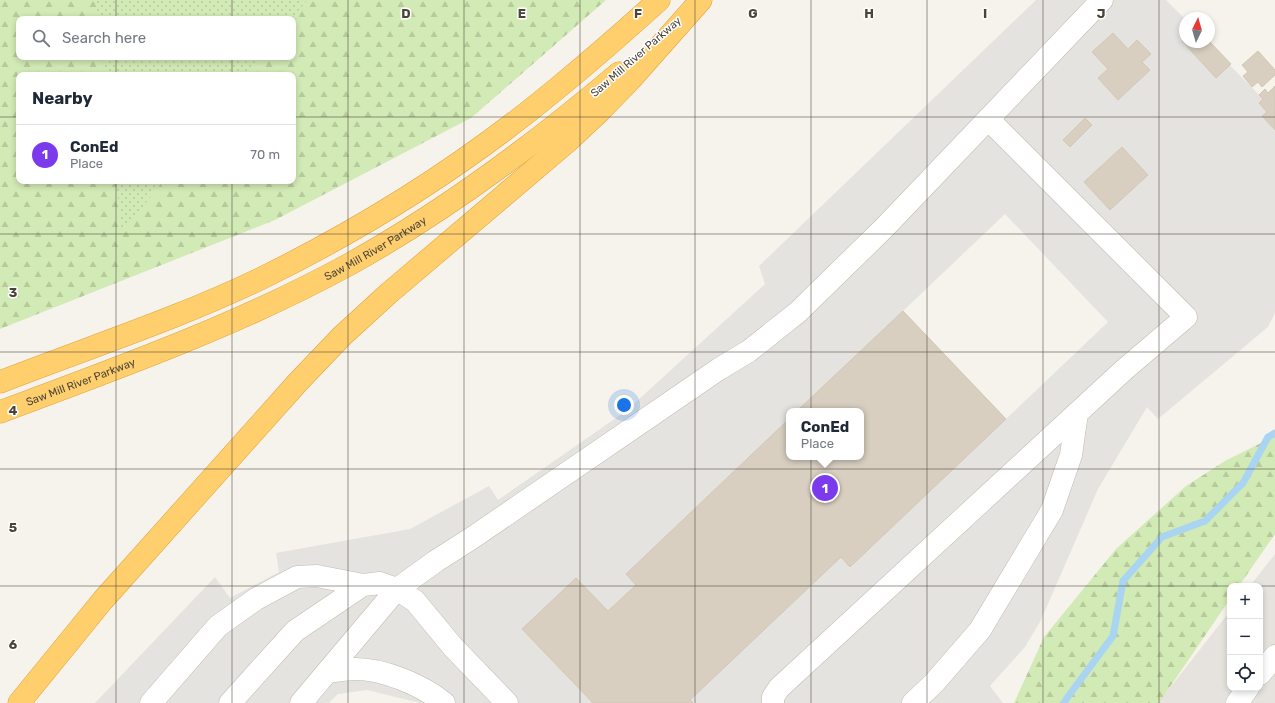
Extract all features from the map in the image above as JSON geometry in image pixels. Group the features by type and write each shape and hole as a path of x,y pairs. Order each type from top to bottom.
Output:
{"highway":[{"path":"1,381 146,327 225,294 296,261 363,224 432,181 496,136 559,88 659,0"},
{"path":"18,703 64,646 123,578 278,404 342,336 389,293 584,126 631,79 701,0"},
{"name":"Saw Mill River Parkway","path":"0,412 235,320 317,281 384,244 453,201 582,105 644,52 701,0"}],"lane":[{"path":"301,703 397,589 706,378 749,351 798,312 884,228 1102,0"},
{"path":"773,703 773,697 779,688 1125,369 1186,317 988,119"},
{"path":"913,703 934,683 980,630 1052,510 1071,455 1077,413"},
{"path":"151,703 218,626 256,599 296,577 317,576 363,585 380,583 397,589 415,602 453,647 507,703"},
{"path":"230,703 295,631 363,585"},
{"path":"1263,670 1275,656"},
{"path":"327,672 356,669 390,674 413,684 444,703"},
{"path":"1237,703 1246,691"}],"shaded area":[{"path":"1036,0 1166,0 1179,13 1179,48 1213,48 1275,111 1275,313 1268,327 1158,419 1147,407 1098,489 1041,620 1025,647 990,686 1003,703 420,703 367,690 338,694 329,703 95,703 215,577 230,598 279,572 276,553 410,529 489,486 498,500 626,411 765,284 759,266","holes":["1005,214 1108,322 1006,419 903,311"]},
{"path":"1275,554 1275,703 1158,703 1227,615 1227,691 1263,691 1263,583 1252,583"}],"green space":[{"path":"0,0 606,0 471,118 275,220 0,329"},
{"path":"96,0 307,0 294,16 98,16"},
{"path":"102,60 260,60 250,72 104,72"},
{"path":"116,184 161,184 122,233"},
{"path":"1275,436 1275,534 1241,583 1227,583 1227,603 1159,703 1014,703 1044,637 1116,549 1186,486 1225,461"}],"building":[{"path":"1113,33 1128,49 1137,40 1151,54 1142,62 1150,70 1118,100 1098,78 1108,69 1092,52"},
{"path":"1215,47 1231,64 1216,78 1188,48"},
{"path":"1258,51 1275,70 1275,75 1262,87 1258,82 1252,87 1243,76 1248,72 1242,65"},
{"path":"1275,86 1275,130 1262,116 1267,112 1259,103 1263,99 1259,95 1265,89 1268,93"},
{"path":"1085,118 1092,125 1070,147 1063,140"},
{"path":"1122,147 1148,175 1110,210 1084,182"},
{"path":"903,311 1006,419 850,567 841,557 690,700 693,703 593,703 522,629 576,578 608,611 636,585 626,574 786,422 786,460 864,460 864,408 800,408"}],"waterway":[{"path":"1064,703 1113,636 1123,581 1162,537 1205,521 1243,483 1268,437 1275,433"}],"place":[{"name":"ConEd","path":"825,488"}]}
